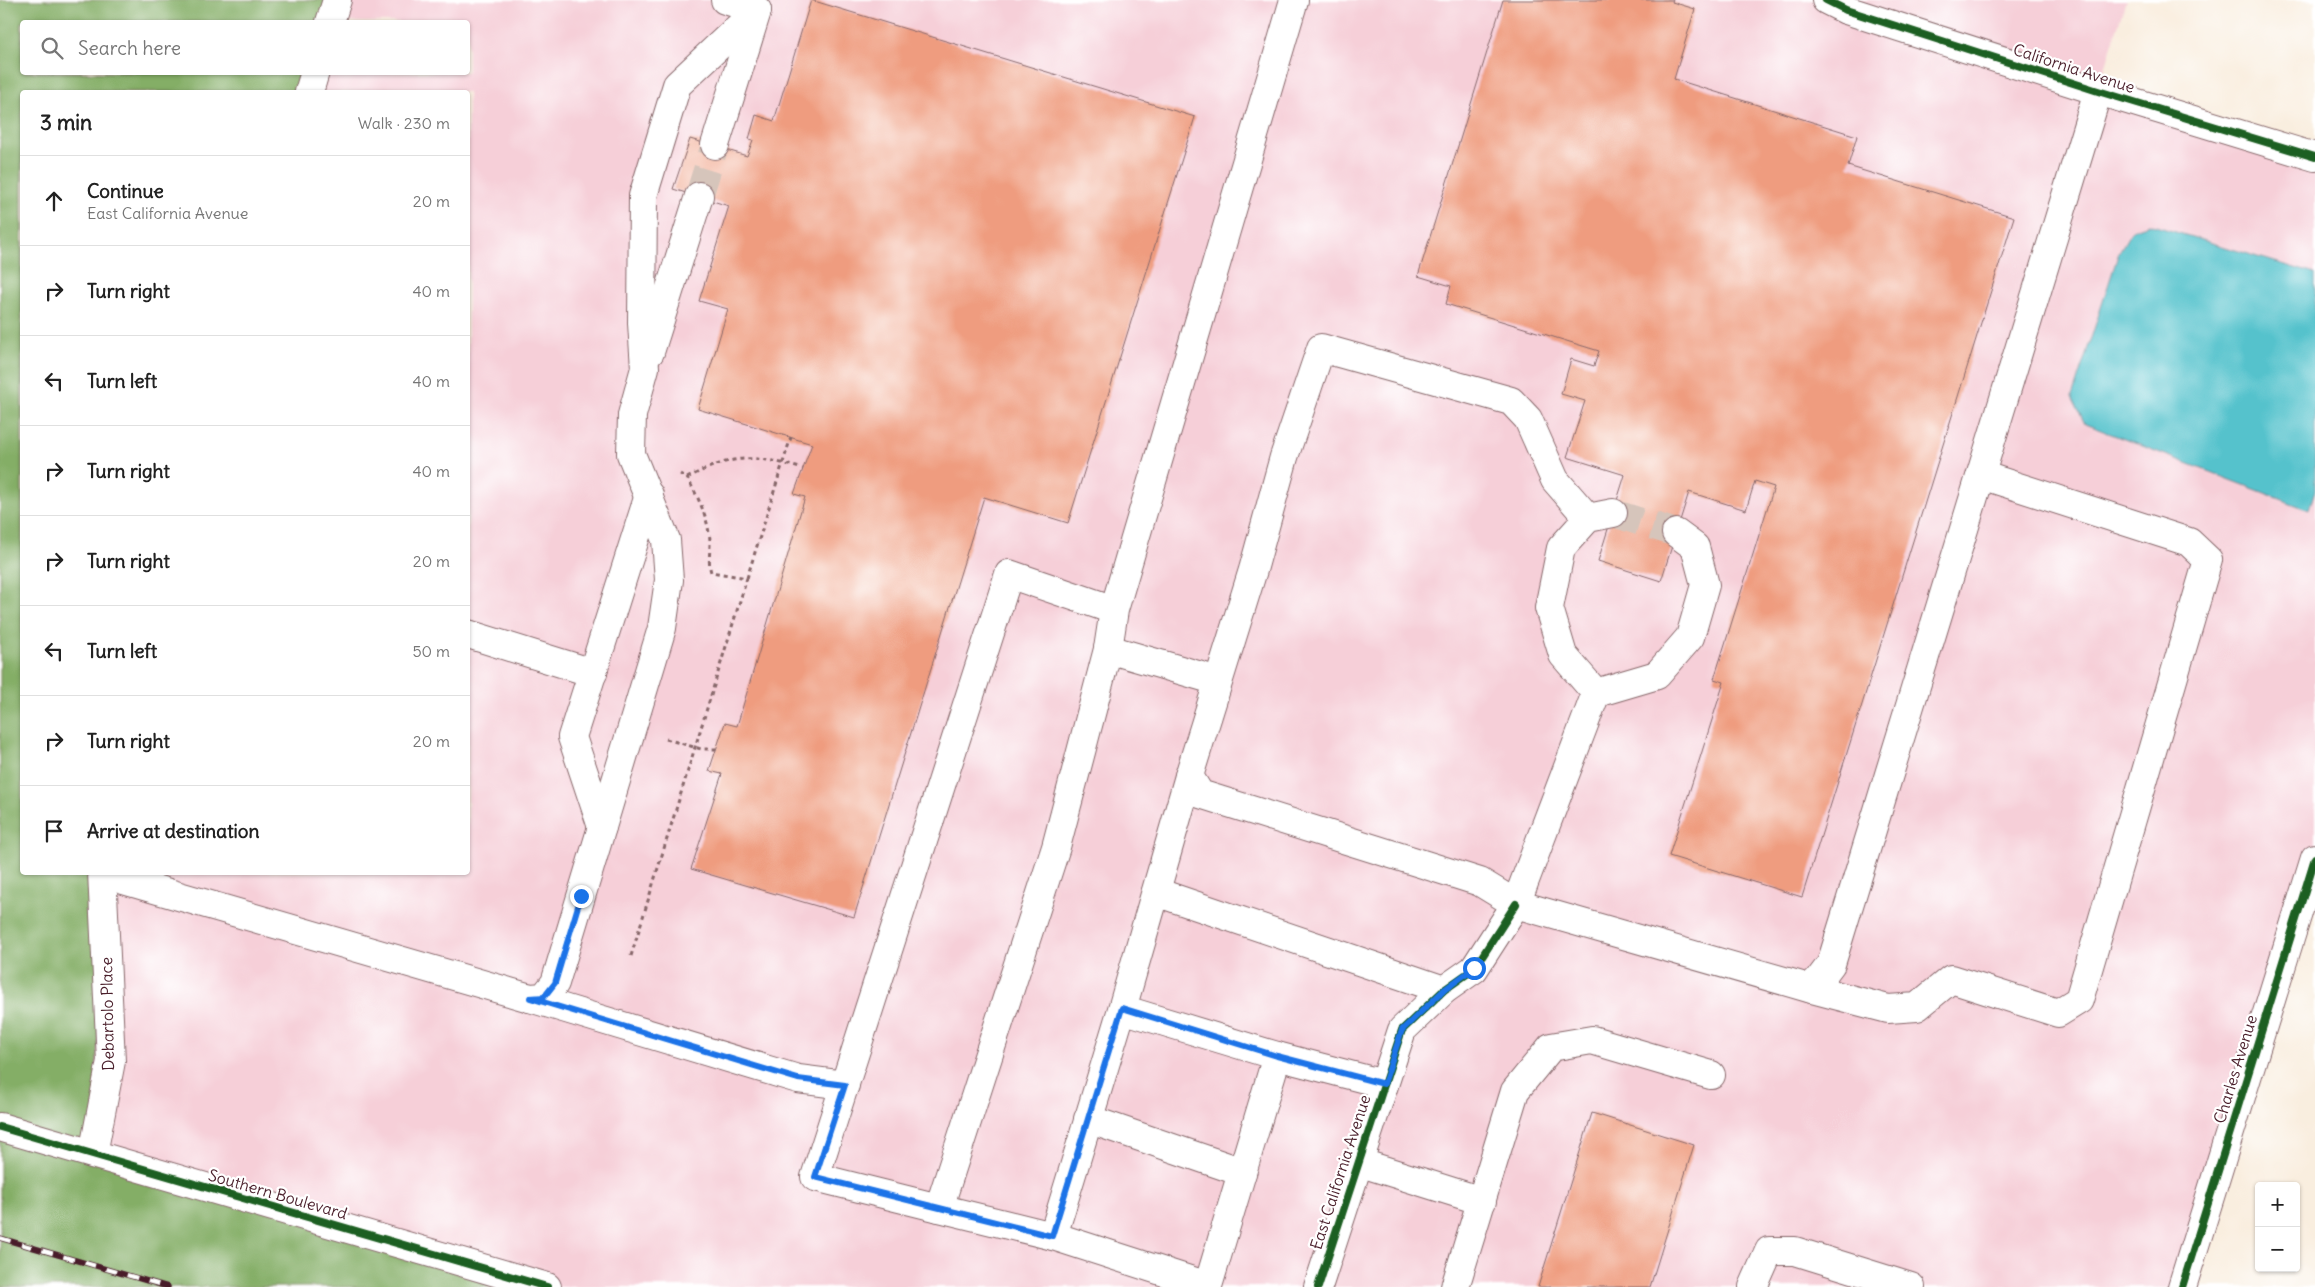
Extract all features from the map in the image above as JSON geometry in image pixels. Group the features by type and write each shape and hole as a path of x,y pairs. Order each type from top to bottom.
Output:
{"street":[{"path":"331,20 337,0"},
{"path":"725,0 757,10"},
{"path":"939,1208 1056,847 1108,650 1114,610 1294,0"},
{"name":"California Avenue","path":"1826,0 1846,10 2098,91 2315,157"},
{"path":"715,146 757,10"},
{"path":"645,368 642,323 643,196 677,85 757,10"},
{"path":"310,90 314,75"},
{"path":"1812,989 1831,964 2098,91"},
{"path":"530,998 544,997 555,983 662,628 669,580 666,540 631,454 632,414 699,196"},
{"path":"1052,1236 1122,1008 1284,457 1321,348 1511,401 1528,419 1554,480 1600,516 1561,548 1549,608 1563,654 1596,693 1657,675 1690,638 1705,585 1695,548 1676,533"},
{"path":"1189,776 1200,794 1480,882 1516,904 1812,989 1888,1009 1917,1007 1951,979 2058,1013 2079,1000 2208,560 2189,542 1981,476"},
{"path":"602,826 572,737 648,495"},
{"path":"1114,610 1009,574 815,1177 1052,1236 1208,1286 1277,1056"},
{"path":"470,635 592,673"},
{"path":"1108,650 1218,681"},
{"name":"East California Avenue","path":"1318,1287 1402,1030 1444,990 1474,968 1516,904 1596,693"},
{"name":"Charles Avenue","path":"2182,1287 2315,858"},
{"name":"Debartolo Place","path":"93,1154 111,1062 103,875"},
{"path":"110,875 798,1079 845,1085"},
{"path":"1156,892 1444,990"},
{"path":"1122,1008 1277,1056 1384,1084"},
{"path":"1455,1287 1515,1091 1552,1047 1592,1040 1711,1075"},
{"path":"1088,1119 1242,1172"},
{"name":"Southern Boulevard","path":"0,1127 547,1287"},
{"path":"1358,1162 1482,1201"},
{"path":"1752,1287 1769,1251 1795,1251 1911,1287"}],"path":[{"path":"631,956 791,437"},
{"path":"687,478 731,459 757,457 783,462 803,469"},
{"path":"676,472 687,478 706,518 710,534 709,565 711,572 747,578"},
{"path":"658,736 695,747 716,749"}],"shaded area":[{"path":"333,0 2126,0 2098,91 2315,157 2315,858 2182,1287 547,1287 93,1154 102,875 470,875 470,90 306,90 310,75 470,75 470,20 327,20"}],"green space":[{"path":"0,0 337,0 331,20 20,20 20,75 314,75 310,90 20,90 20,875 102,875 104,890 93,1154 547,1287 0,1287"}],"water":[{"path":"2149,224 2315,274 2315,490 2309,510 2085,424 2072,397 2119,252 2132,230"}],"building":[{"path":"811,0 1195,117 1068,523 984,497 854,917 691,869 722,774 709,771 725,723 737,726 805,497 794,494 812,444 698,409 728,309 699,301 729,206 673,189 690,139 747,156 753,140 749,139 756,115 774,121"},
{"path":"1503,0 1673,0 1672,2 1695,9 1674,79 1857,136 1848,166 2014,217 1802,897 1669,856 1724,682 1714,679 1774,487 1755,481 1746,510 1689,492 1661,581 1598,561 1625,475 1567,457 1585,401 1561,394 1571,359 1594,366 1599,351 1446,304 1451,286 1418,276"},
{"path":"1592,1113 1694,1145 1650,1287 1538,1287"}],"tunnel":[{"path":"699,196 715,145"},
{"path":"1613,513 1676,533"}],"railway":[{"path":"0,1238 168,1287"}],"cycle path":[{"path":"1826,0 1846,10 2098,91 2315,157"},
{"path":"2182,1287 2315,858"},
{"path":"1318,1287 1402,1030 1444,990 1474,969 1516,904"},
{"path":"0,1127 547,1287"}],"route":[{"path":"581,896 555,983 544,997 530,998 798,1079 818,1080 845,1085 815,1177 1052,1236 1122,1008 1277,1056 1384,1084 1402,1030 1444,990 1474,968"}]}
